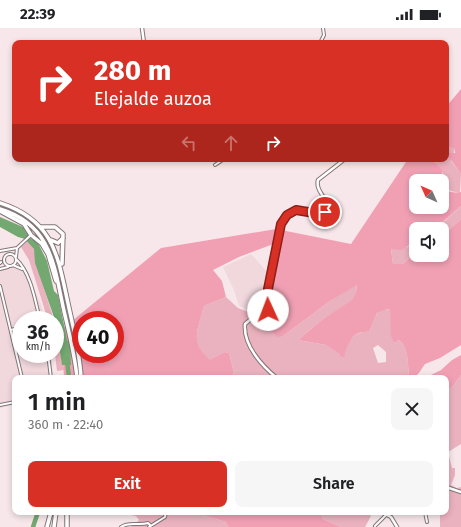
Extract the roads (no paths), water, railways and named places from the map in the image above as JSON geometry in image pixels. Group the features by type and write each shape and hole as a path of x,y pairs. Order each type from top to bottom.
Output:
{"main road":[{"path":"0,203 26,215 44,231 51,240 58,256 63,275 79,353 81,375"},
{"path":"0,210 24,224 31,235 38,239 45,249 61,294"},
{"path":"0,210 23,220 43,238 50,250 55,265 74,353 77,375"},
{"path":"41,227 55,227 63,235 63,275"},
{"path":"31,235 35,231"},
{"path":"51,240 58,242 62,239 63,235"},
{"path":"47,527 50,515"},
{"path":"54,527 56,515"},
{"path":"67,515 67,527"}],"street":[{"path":"142,28 144,40"},
{"path":"322,40 324,35 323,28"},
{"path":"215,165 220,162"},
{"path":"274,375 252,350 245,324 250,319 263,316 268,310 268,289 279,229 284,219 296,210 314,213 325,212 327,210 327,204 317,186 318,180 341,162"},
{"path":"10,267 1,262 4,257 21,245 31,235"},
{"path":"0,251 16,249"},
{"path":"13,266 16,258 16,249"},
{"path":"7,254 11,254 16,258 24,271 33,293 38,311"},
{"path":"0,269 13,266 20,267 24,271"},
{"path":"0,273 3,268"},
{"path":"0,286 21,375"},
{"path":"49,363 51,375"},
{"path":"0,405 12,403"},
{"path":"449,488 461,492"},
{"path":"122,527 128,524 141,525 148,523 150,526 165,517 165,515"},
{"path":"375,526 386,515"},
{"path":"390,515 398,527"},
{"path":"426,515 427,522"}],"waterway":[{"path":"67,360 69,375"},
{"path":"33,527 37,515"}]}
